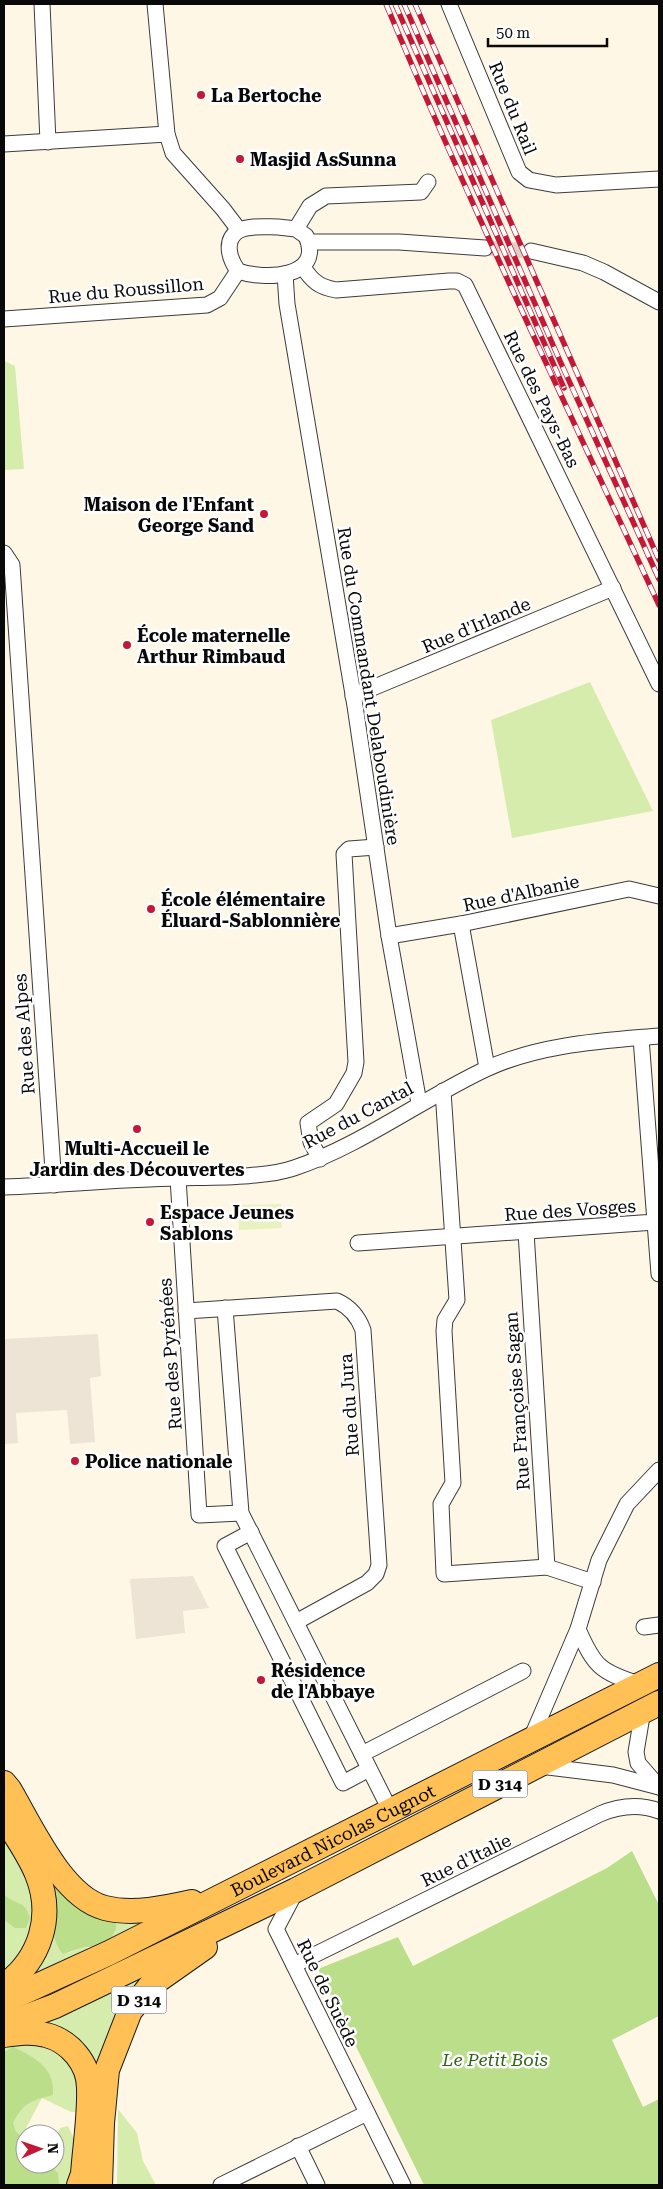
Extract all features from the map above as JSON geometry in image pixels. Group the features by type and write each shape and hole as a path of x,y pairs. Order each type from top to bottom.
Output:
{"main road":[{"name":"Boulevard Nicolas Cugnot","path":"4,2001 110,1953 530,1742 649,1679"},
{"name":"Boulevard Nicolas Cugnot","path":"4,2026 55,2006 296,1890 651,1706"},
{"path":"4,1783 10,1789 61,1876 76,1892 93,1903 114,1910 150,1910 221,1897"},
{"path":"4,1817 37,1874 44,1898 44,1919 40,1940 28,1963 4,1986"},
{"name":"D 314","path":"100,2185 102,2123 107,2070 130,2011 151,1985 202,1948 276,1909 296,1890"},
{"path":"4,2035 25,2032 47,2035 71,2048 84,2064 89,2087 83,2174 79,2185"}],"street":[{"path":"48,142 42,4 49,4"},
{"path":"155,4 167,134 173,153 223,209 239,230"},
{"name":"Rue du Rail","path":"449,4 519,172 529,180 556,185 659,180"},
{"path":"4,144 167,134"},
{"path":"296,229 310,206 326,196 421,192 428,182"},
{"path":"278,227 296,229 302,233 308,242 308,259 303,267 295,272 252,275 238,271 232,263 229,254 232,237 239,230 278,227"},
{"path":"308,242 399,242 485,248"},
{"path":"531,250 583,263 604,272 659,302"},
{"name":"Rue des Pays-Bas","path":"303,267 321,287 336,290 449,281 457,281 465,285 659,684"},
{"name":"Rue du Roussillon","path":"4,319 207,305 220,298 238,271"},
{"name":"Rue du Commandant Delaboudinière","path":"284,274 287,304 353,696 389,936 419,1103"},
{"name":"Rue des Alpes","path":"4,553 12,565 54,1185"},
{"name":"Rue d'Irlande","path":"353,696 613,588"},
{"path":"320,1159 311,1142 308,1123 336,1104 354,1073 356,1062 344,854 349,849 376,847"},
{"name":"Rue d'Albanie","path":"389,936 461,924 629,889 659,896"},
{"path":"461,924 487,1068"},
{"name":"Rue du Cantal","path":"4,1187 178,1178 292,1169 320,1159 419,1103 487,1068 549,1048 659,1036"},
{"name":"Rue des Vosges","path":"358,1244 655,1222 641,1038"},
{"path":"443,1091 457,1300 445,1320 444,1331 454,1483 441,1504 444,1574 547,1567 593,1582"},
{"name":"Rue des Pyrénées","path":"178,1178 199,1515 241,1513"},
{"path":"655,1222 659,1274"},
{"name":"Rue Françoise Sagan","path":"526,1232 547,1567"},
{"name":"Rue du Jura","path":"186,1311 337,1301 348,1306 360,1322 363,1330 379,1565 376,1574 367,1583 296,1622"},
{"path":"224,1308 241,1513 391,1812"},
{"path":"530,1742 578,1629 599,1560 628,1504 659,1470"},
{"path":"251,1532 225,1546 343,1783 370,1769"},
{"path":"644,1627 659,1625"},
{"path":"578,1629 596,1664 617,1677 649,1679"},
{"path":"362,1754 523,1671"},
{"path":"651,1706 636,1752 638,1763 659,1787"},
{"path":"536,1765 613,1775 659,1787"},
{"name":"Rue d'Italie","path":"294,1965 611,1809 643,1807 659,1811"},
{"name":"Rue de Suède","path":"296,1890 276,1929 403,2185"},
{"path":"224,2185 298,2146 367,2113"},
{"path":"298,2146 317,2185"}],"green space":[{"path":"4,361 15,366 24,469 4,470"},
{"path":"590,682 653,811 512,838 491,720"},
{"path":"281,1204 282,1228 239,1230 239,1205"},
{"path":"5,1796 58,1885 68,1953 81,1948 95,1948 116,1915 170,1912 19,1987 48,1933"},
{"path":"4,1827 37,1889 33,1941 4,1976"},
{"name":"Le Petit Bois","path":"632,1851 659,1905 659,2016 612,2040 643,2107 659,2099 659,2185 424,2185 318,1969 398,1937 413,1966 607,1868"},
{"path":"58,1885 116,1915 116,1929 107,1945 81,1948 63,1954 55,1939 52,1922 50,1887"},
{"path":"4,1894 22,1905 28,1912 30,1918 26,1928 15,1928 4,1920"},
{"path":"158,1967 101,2065 89,2067 26,2028"},
{"path":"4,2043 34,2045 52,2051 77,2068 80,2112 71,2112 42,2098 28,2124 15,2124 15,2174 65,2174 65,2127 68,2126 77,2145 74,2176 66,2185 4,2185"},
{"path":"13,2047 29,2055 47,2071 53,2086 53,2095 29,2103 13,2123 15,2129 15,2174 58,2174 59,2185 4,2185 4,2052"},
{"path":"118,2109 137,2133 143,2161 156,2185 117,2185"}],"shaded area":[{"path":"98,1334 101,1376 90,1378 95,1442 70,1444 67,1410 16,1413 18,1443 4,1444 4,1339"},
{"path":"193,1576 209,1608 183,1611 185,1633 136,1639 130,1579"}],"tunnel":[{"path":"485,248 531,251"}],"railway":[{"path":"386,4 485,231 659,605"},
{"path":"395,4 564,388"},
{"path":"404,4 560,361 659,579"},
{"path":"415,4 659,560"}],"place":[{"name":"La Bertoche","path":"201,95"},
{"name":"Masjid AsSunna","path":"240,159"},
{"name":"Maison de l'Enfant George Sand","path":"264,514"},
{"name":"École maternelle Arthur Rimbaud","path":"127,645"},
{"name":"École élémentaire Éluard-Sablonnière","path":"151,909"},
{"name":"Multi-Accueil le Jardin des Découvertes","path":"137,1129"},
{"name":"Espace Jeunes Sablons","path":"150,1222"},
{"name":"Police nationale","path":"75,1461"},
{"name":"Résidence de l'Abbaye","path":"261,1680"}]}
